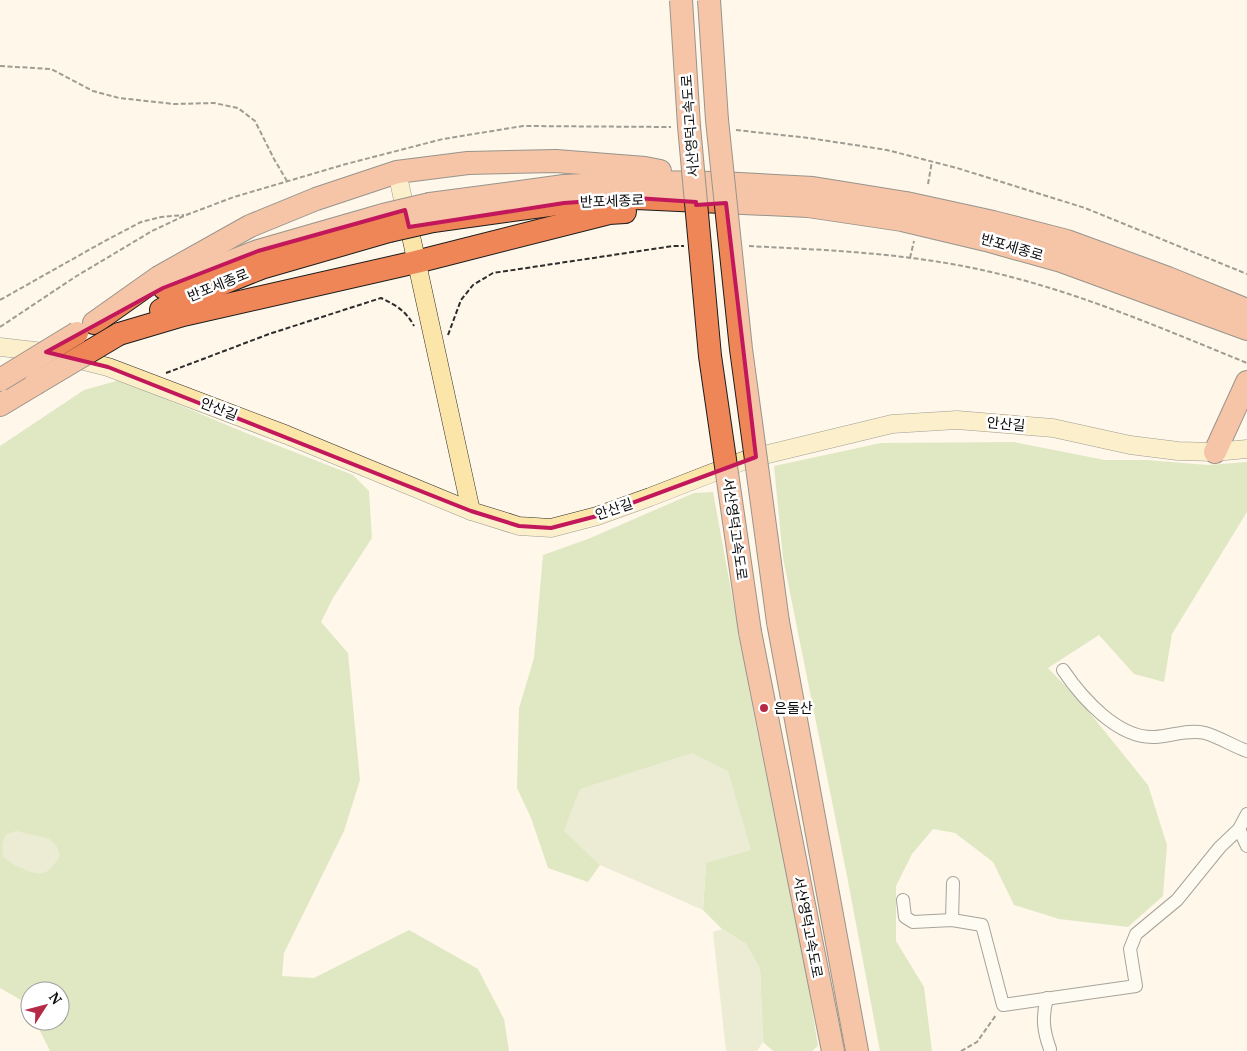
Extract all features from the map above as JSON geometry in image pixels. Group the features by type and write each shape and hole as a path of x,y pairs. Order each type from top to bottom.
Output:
{"highway":[{"name":"서산영덕고속도로","path":"681,0 689,126 710,356 750,632 833,1051"},
{"name":"서산영덕고속도로","path":"709,0 717,120 741,349 778,622 858,1051"},
{"path":"86,328 159,277 250,226 316,199 397,172 468,163 556,161 645,168 718,193"},
{"name":"반포세종로","path":"0,380 86,328 163,288 258,251 432,213 718,193 812,188 906,203 993,222 1067,241 1168,278 1247,310"},
{"path":"119,334 183,315 416,262 610,213 718,193"},
{"name":"반포세종로","path":"718,193 902,220 986,240 1061,261 1247,329"},
{"name":"반포세종로","path":"0,405 172,304 261,268 386,223"},
{"path":"1215,452 1247,382"}],"street":[{"path":"397,172 470,511"},
{"name":"안산길","path":"0,347 52,353 108,367 287,435 470,511 519,526 551,528 615,510 748,458 892,424 957,420 1044,427 1130,445 1178,451 1215,452 1247,449"},
{"path":"1063,670 1088,703 1132,734 1149,738 1204,732 1247,751"},
{"path":"903,900 905,917 913,922 952,920 982,925 1002,1005 1136,986 1130,949 1136,934 1176,900 1220,847 1240,829 1247,814"},
{"path":"1240,829 1247,846"},
{"path":"952,920 953,883"},
{"path":"1047,998 1043,1015 1050,1048"}],"path":[{"path":"0,66 51,69 93,92 120,98 174,104 214,103 238,108 255,121 287,181"},
{"path":"928,184 932,162"},
{"path":"0,300 141,222 162,217 186,215"},
{"path":"910,258 916,234"},
{"path":"438,361 461,300 473,284 493,273 673,246 691,246"},
{"path":"745,246 861,252 982,270 1059,290 1146,322 1247,363"},
{"path":"145,381 269,334 381,298 397,305 409,315 418,332"},
{"path":"961,1051 977,1042 1002,1005"}],"highlighted area":[{"path":"636,198 696,202 696,205 726,203 756,457 597,516 551,528 519,526 471,511 108,367 46,352 163,288 258,251 405,210 409,227 564,203"}],"green space":[{"path":"120,380 246,433 353,475 369,491 372,538 333,598 321,622 348,653 360,780 344,831 284,953 282,976 314,978 409,930 478,969 504,1019 509,1051 50,1051 40,1031 70,1031 70,981 20,981 20,1000 0,988 0,446 84,390"},
{"path":"1014,442 1105,460 1146,460 1208,465 1247,462 1247,512 1172,634 1164,682 1134,674 1099,635 1048,668 1081,702 1148,785 1167,845 1163,896 1128,927 1059,919 1014,905 993,862 955,833 933,829 912,854 896,886 896,941 924,987 932,1051 880,1051 783,558 774,466 881,443"},
{"path":"713,492 756,726 806,971 818,1046 812,1051 773,1051 763,1042 760,969 746,944 722,929 703,910 706,863 564,830 600,865 588,882 548,868 531,818 517,788 519,708 534,658 543,555 588,539 694,493"},
{"path":"692,753 728,771 751,850 706,863 703,910 600,865 564,830 580,789"},
{"path":"16,831 50,839 56,845 60,856 49,870 41,873 31,872 13,864 3,856 2,844 6,834"},
{"path":"722,929 746,944 760,969 763,1042 757,1051 726,1051 713,932"}],"place":[{"name":"은둘산","path":"764,708"}]}
